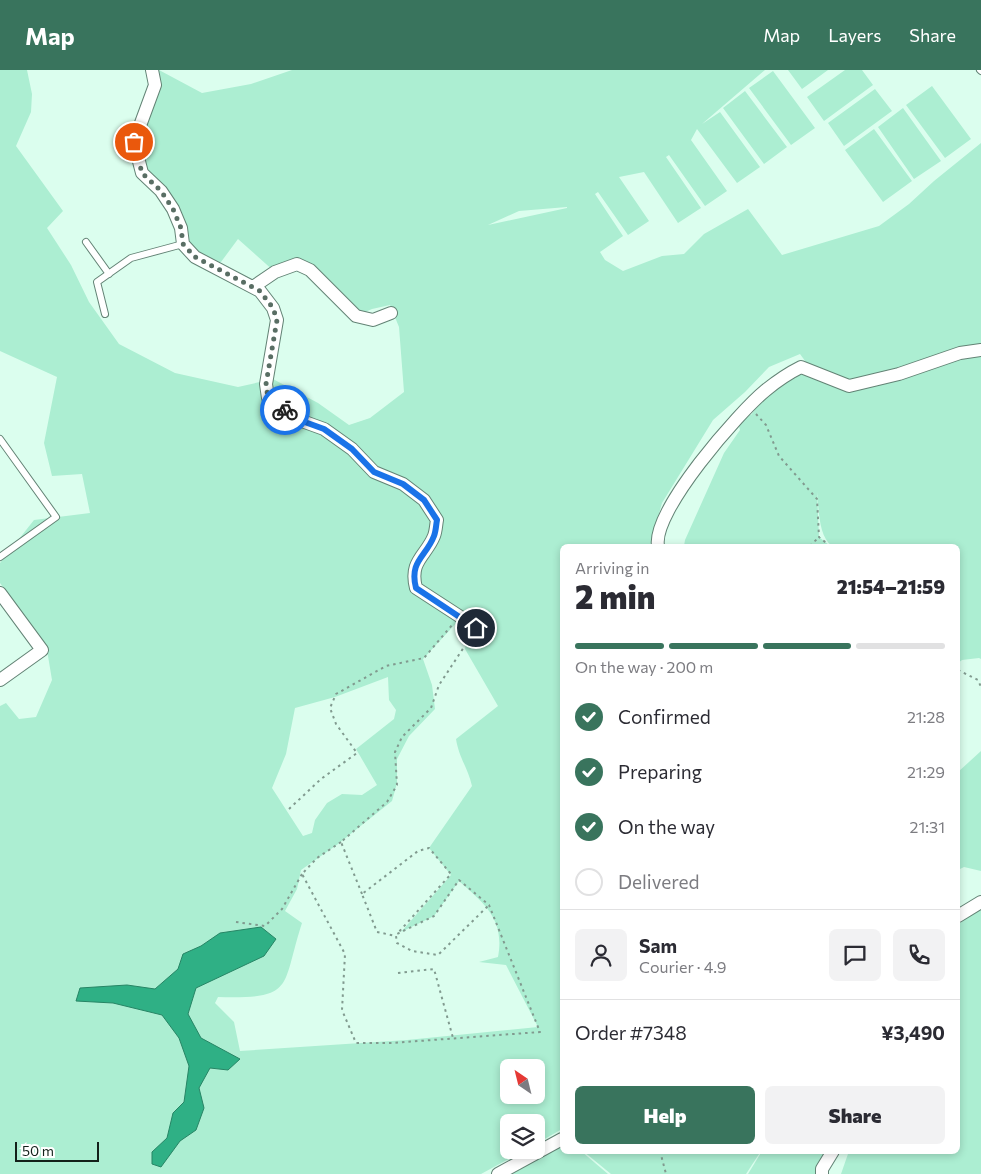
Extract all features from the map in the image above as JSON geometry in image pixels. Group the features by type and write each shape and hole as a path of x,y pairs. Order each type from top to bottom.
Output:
{"street":[{"path":"152,70 155,84 134,142 142,173 161,191 173,209 181,228 183,244 195,257 260,291 273,308 277,320 266,384 268,398 302,421 324,429 352,449 374,472 403,484 424,500 437,520 434,536 417,559 413,578 416,588 476,628"},
{"path":"253,287 274,272 297,264 310,270 356,316 372,320 392,313"},
{"path":"658,544 661,523 696,467 765,391 802,367 848,386 905,372 960,353 981,350"},
{"path":"0,592 4,607 42,650 0,680"},
{"path":"960,915 981,902"},
{"path":"498,1174 560,1140"},
{"path":"822,1174 822,1169 831,1154"}],"lane":[{"path":"86,242 109,274"},
{"path":"105,314 97,282 131,258 183,244"},
{"path":"0,439 56,517 0,557"}],"path":[{"path":"749,407 766,425 779,456 817,499 819,537 828,544"},
{"path":"812,544 819,537"},
{"path":"289,809 322,779 358,753 336,724 330,708 336,694 386,666 424,658 461,617"},
{"path":"236,922 265,926 282,909 302,874 317,858 342,842 386,802 397,785 395,752 402,737 431,708 439,685 476,628"},
{"path":"960,671 978,680 981,686"},
{"path":"342,842 377,932 396,936 397,943 412,951 438,955 489,905"},
{"path":"302,874 345,954 342,1010 356,1043 540,1032 489,905 459,880 434,916 397,934 451,874 429,848 418,851 362,894"},
{"path":"398,973 434,969 453,1038"},
{"path":"661,1154 666,1174"}],"shaded area":[{"path":"0,70 27,70 32,94 31,112 16,146 63,211 47,228 71,265 89,302 119,344 175,373 238,387 273,379 318,403 349,425 370,418 404,392 399,327 390,305 372,309 356,316 297,264 275,272 238,239 221,262 211,265 195,257 181,228 142,173 134,142 155,70 159,70 202,93 251,84 292,70 765,70 702,124 720,112 760,167 737,183 697,129 691,140 727,191 705,206 669,155 666,157 701,208 678,223 644,172 619,177 649,221 628,235 598,192 595,194 623,236 600,252 605,260 623,271 662,256 684,254 704,234 748,209 782,255 879,226 909,204 981,143 981,659 960,662 960,544 830,544 824,536 822,529 817,492 819,537 828,544 684,544 724,453 740,430 739,426 777,387 785,381 811,369 800,354 769,367 745,392 713,420 662,503 651,544 560,544 560,1130 545,1139 545,1114 500,1114 500,1159 508,1159 481,1174 0,1174 0,706 6,703 19,719 36,717 52,680 47,650 0,583 0,563 34,520 90,513 82,474 52,476 44,443 57,377 0,351","holes":["567,208 488,225 519,211","460,619 468,635 465,649 498,706 456,739 472,786 429,848 451,875 401,932 434,916 459,881 485,905 496,923 499,933 498,957 479,962 506,965 538,1027 407,1040 240,1051 234,1022 215,1003 218,997 261,995 273,992 281,985 287,976 302,923 285,911 297,889 301,870 338,844 392,801 397,783 397,759 409,736 435,709 432,685 423,659","388,677 389,700 396,710 394,719 356,749 377,785 362,795 342,794 327,803 315,820 312,833 303,836 272,788 286,754 295,708 335,697"]},
{"path":"788,70 828,70 802,89"},
{"path":"845,70 862,70 873,85 824,121 807,97"},
{"path":"773,71 815,128 791,145 749,88"},
{"path":"932,86 971,139 945,158 906,105"},
{"path":"875,89 892,111 844,146 828,123"},
{"path":"745,91 787,147 764,164 723,108"},
{"path":"903,108 941,161 914,179 878,127"},
{"path":"874,129 912,181 883,202 845,150"},
{"path":"981,751 981,871 964,867 960,869 960,770"},
{"path":"981,910 981,1174 841,1174 848,1154 960,1154 960,923 972,913"},
{"path":"261,927 276,939 264,956 196,988 188,1014 201,1038 240,1059 228,1070 210,1068 199,1088 204,1108 196,1130 180,1141 161,1167 152,1164 152,1152 167,1138 173,1113 184,1102 189,1066 179,1038 162,1015 113,1003 76,1001 80,988 127,985 155,989 178,969 183,954 201,946 220,933"},
{"path":"560,1140 560,1154 585,1154 608,1174 497,1174 525,1159 545,1159 545,1148"},
{"path":"587,1154 759,1154 746,1174 611,1174"},
{"path":"760,1154 829,1154 817,1174 748,1174"}],"way so far":[{"path":"134,142 142,173 161,191 173,209 181,228 183,244 195,257 260,291 273,308 277,320 266,384 268,398 285,410"}],"route":[{"path":"285,410 302,421 324,429 352,449 374,472 403,484 424,500 437,520 434,536 417,559 413,578 416,588 476,628"}]}
